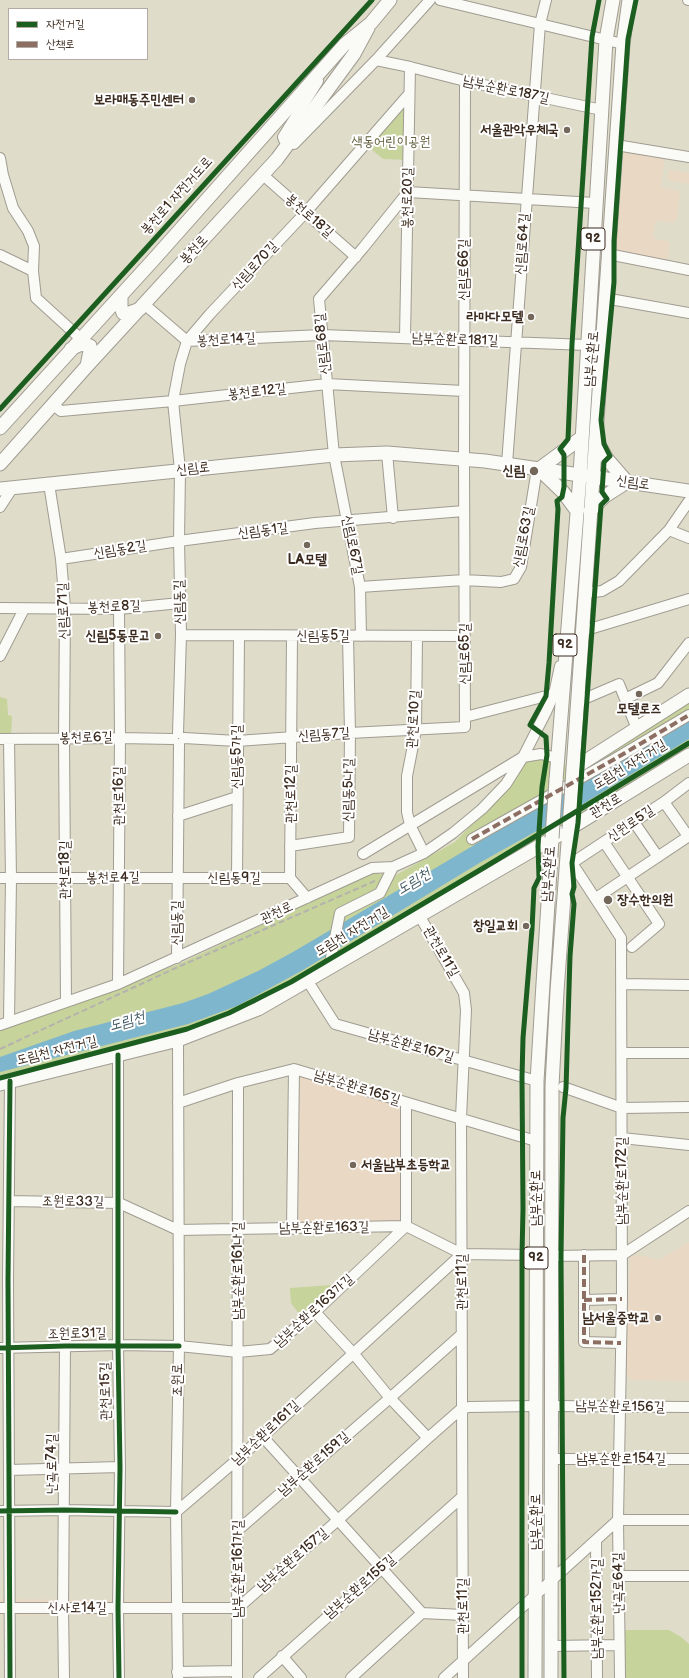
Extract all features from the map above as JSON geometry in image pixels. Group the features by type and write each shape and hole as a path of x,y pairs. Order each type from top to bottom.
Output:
{"main road":[{"name":"봉천로","path":"0,464 87,366 277,159 354,54 371,23 389,0"},
{"name":"남부순환로","path":"535,1678 537,1081 557,758 580,475 595,203 606,40 612,0"},
{"name":"남부순환로","path":"551,1678 552,1086 563,907 569,863 572,769 578,702 590,511 608,297 608,254 623,44 629,0"},
{"name":"봉천로","path":"0,428 328,65 345,44 371,23"},
{"path":"121,295 121,307 123,312 129,313 142,307"},
{"path":"71,349 85,344 90,346 87,366"},
{"path":"590,511 605,496 627,482 607,459 597,433"},
{"path":"577,511 563,492 538,469 581,438"},
{"name":"신림로","path":"6,488 334,455 387,453 464,458 689,491"},
{"path":"572,769 689,695"},
{"name":"관천로","path":"5,1083 178,1040 258,1009 569,829 689,755"},
{"path":"554,801 555,806 562,810 567,808 571,802"},
{"path":"547,906 549,901 554,899 562,902 563,907"}],"street":[{"path":"277,159 311,127 376,60 430,0"},
{"path":"440,0 623,44"},
{"name":"신림로64길","path":"507,464 540,24 546,0"},
{"path":"376,60 410,67"},
{"path":"311,127 290,142 284,140 284,134 328,65"},
{"name":"남부순환로187길","path":"410,67 465,81 602,110"},
{"name":"봉천로20길","path":"405,338 410,67"},
{"name":"신림로66길","path":"464,458 465,81"},
{"name":"신림로70길","path":"180,470 173,402 180,364 187,341 210,314 306,212 409,94"},
{"path":"616,145 689,157"},
{"path":"0,158 3,175 13,208 28,231 34,246 33,271 36,298 81,339"},
{"name":"봉천로18길","path":"263,175 356,257"},
{"path":"408,192 595,203"},
{"name":"신림로68길","path":"334,455 319,299 356,257 408,192"},
{"path":"608,254 689,270"},
{"path":"0,255 33,271"},
{"path":"608,297 689,313"},
{"name":"봉천로14길","path":"142,307 187,341 322,335"},
{"name":"남부순환로181길","path":"322,335 587,345"},
{"name":"봉천로12길","path":"53,405 61,411 173,402 327,384 464,391"},
{"path":"387,453 393,518"},
{"name":"신림로67길","path":"334,455 360,587 361,636"},
{"name":"신림로65길","path":"464,458 465,722"},
{"name":"신림로63길","path":"464,580 501,582 514,579 521,567 538,469"},
{"name":"신림동길","path":"177,958 178,739 181,635 179,541 180,470"},
{"name":"신림로71길","path":"49,484 61,559 65,608 64,739"},
{"path":"0,506 6,488"},
{"path":"585,593 602,592 619,581 669,530 689,501"},
{"path":"347,520 393,518 464,511"},
{"name":"신림동1길","path":"179,541 347,520"},
{"path":"669,530 689,538"},
{"name":"신림동2길","path":"61,559 179,541"},
{"path":"360,587 464,580"},
{"path":"582,631 689,599"},
{"name":"봉천로8길","path":"0,608 119,609 180,603"},
{"path":"0,656 24,608"},
{"name":"관천로16길","path":"118,984 120,738 119,609"},
{"name":"관천로","path":"5,1023 118,984 372,868 393,867 424,852 453,833 482,809 506,784 523,757 554,694 562,659 567,623"},
{"name":"신림동5길","path":"181,635 464,636"},
{"name":"신림동5가길","path":"237,878 239,636"},
{"name":"관천로12길","path":"290,878 292,636"},
{"name":"신림동5나길","path":"290,846 349,836 350,733 348,636"},
{"name":"관천로10길","path":"417,636 416,730 407,776 407,812 410,825 424,852"},
{"path":"625,699 658,683 689,643"},
{"path":"578,702 619,684 636,729"},
{"path":"465,722 554,694"},
{"path":"472,839 613,760 689,715"},
{"name":"신림동7길","path":"178,739 237,741 291,738 350,733 416,730 465,722"},
{"name":"봉천로6길","path":"4,740 120,738 178,739"},
{"name":"관천로18길","path":"64,739 66,1002"},
{"path":"4,740 11,879 5,1023"},
{"path":"363,854 523,757 541,754 557,758"},
{"name":"신원로5길","path":"569,863 604,842 664,802 689,783"},
{"path":"178,816 237,797"},
{"path":"596,898 689,836 664,802"},
{"path":"634,822 658,857"},
{"path":"604,842 659,924 632,947"},
{"name":"남부순환로172길","path":"569,863 596,898 621,935 623,1053 622,1299 618,1520"},
{"path":"329,968 340,913 380,893 393,867"},
{"name":"봉천로4길","path":"0,878 65,879 178,877"},
{"name":"신림동9길","path":"178,877 290,878"},
{"path":"290,878 307,898"},
{"name":"관천로11길","path":"419,915 464,993 466,1010 461,1118 463,1678"},
{"name":"남부순환로167길","path":"307,980 335,1024 537,1081"},
{"path":"622,984 689,985"},
{"name":"조원로","path":"178,1040 179,1346 176,1512 178,1607 177,1675 237,1674"},
{"path":"623,1053 689,1053"},
{"name":"관천로15길","path":"118,1055 118,1345 120,1467 118,1511 119,1678"},
{"path":"292,1229 294,1070"},
{"name":"남부순환로165길","path":"178,1103 238,1083 294,1070 536,1141"},
{"path":"5,1083 9,1201 4,1348 4,1458 9,1470 5,1511 5,1608 10,1678"},
{"name":"남부순환로161나길","path":"238,1083 238,1460"},
{"path":"563,1087 622,1108 689,1107"},
{"path":"406,1103 406,1226"},
{"path":"622,1138 689,1145"},
{"name":"조원로33길","path":"9,1201 119,1203 178,1230"},
{"path":"552,1256 622,1255 689,1211"},
{"name":"남부순환로163길","path":"178,1230 406,1226 462,1254"},
{"name":"남부순환로163가길","path":"179,1346 238,1352 270,1349 315,1312 406,1226"},
{"path":"462,1254 536,1255"},
{"name":"남부순환로161길","path":"176,1512 238,1460 262,1436 462,1254"},
{"path":"584,1255 584,1342 621,1343"},
{"path":"584,1300 622,1299"},
{"path":"315,1312 353,1353 390,1398 428,1438"},
{"name":"남부순환로159길","path":"238,1531 462,1334"},
{"name":"조원로31길","path":"4,1348 118,1345 179,1346"},
{"name":"난곡로74길","path":"64,1678 63,1608 65,1346"},
{"path":"461,1409 470,1407 535,1406"},
{"name":"남부순환로156길","path":"552,1406 689,1407"},
{"name":"남부순환로157길","path":"238,1608 461,1409"},
{"name":"남부순환로157길","path":"262,1436 422,1613"},
{"name":"남부순환로154길","path":"552,1459 689,1459"},
{"name":"남부순환로161가길","path":"237,1674 238,1460"},
{"name":"난곡로74길","path":"64,1468 120,1467"},
{"path":"9,1470 64,1468"},
{"name":"남부순환로155길","path":"259,1678 462,1497"},
{"path":"5,1511 64,1510 176,1512"},
{"path":"444,1678 618,1520 689,1520"},
{"name":"난곡로64길","path":"618,1520 620,1678"},
{"name":"남부순환로152가길","path":"596,1540 597,1678"},
{"path":"618,1576 689,1576"},
{"path":"178,1607 238,1608"},
{"name":"신사로14길","path":"5,1608 178,1607"},
{"path":"351,1678 422,1613 463,1615"},
{"path":"551,1646 620,1645"},
{"path":"282,1656 301,1678"}],"shaded area":[{"path":"624,150 665,156 661,187 680,191 677,218 673,223 656,220 653,235 655,239 670,242 667,263 615,252"},
{"path":"669,170 689,173 689,184 667,180"},
{"name":"서울남부초등학교","path":"300,1071 406,1103 406,1226 299,1229"},
{"name":"남서울중학교","path":"689,1242 689,1381 631,1380 626,1374 630,1257 639,1255 659,1260"},
{"path":"0,1599 238,1602 238,1614 0,1615"}],"green space":[{"name":"색동어린이공원","path":"409,94 408,160 383,159 365,144"},
{"path":"0,697 7,699 8,715 12,716 11,737 0,737"},
{"path":"689,698 689,753 253,1008 173,1039 0,1084 0,1028 179,964 373,873 396,875 455,842 489,807 524,760 538,756 556,760 575,771"},
{"path":"332,1285 335,1289 303,1319 291,1303 290,1288"},
{"path":"626,1630 669,1630 681,1637 689,1644 689,1678 623,1678 623,1634"}],"water":[{"name":"도림천","path":"689,713 689,739 560,818 481,862 303,970 237,1006 188,1024 0,1072 0,1057 74,1031 183,1003 208,994 258,971 471,847"}],"railway":[{"path":"0,1049 178,967 377,880"}],"marked path":[{"path":"472,839 613,760 689,715"},
{"path":"584,1255 584,1342 621,1343"},
{"path":"584,1300 622,1299"}],"cycle path":[{"name":"봉천로1 자전거도로","path":"0,409 372,0"},
{"path":"522,1678 523,1038 534,888 539,878 538,846 542,787 547,755 546,737 530,725 546,696 558,509 557,501 562,497 564,487 564,455 560,449 568,439 572,344 592,37 599,0"},
{"path":"564,1678 561,1256 563,1118 566,1088 570,956 574,904 572,894 574,887 572,863 578,823 601,505 607,499 602,492 604,462 610,456 604,444 601,420 614,282 614,241 628,39 636,0"},
{"name":"도림천 자전거길","path":"0,1078 187,1029 229,1013 291,982 485,867 689,743"},
{"path":"118,1055 118,1345 120,1467 118,1608 119,1678"},
{"path":"10,1081 8,1280 10,1678"},
{"path":"0,1348 65,1346 179,1346"},
{"path":"0,1511 64,1510 176,1512"}],"place":[{"name":"보라매동주민센터","path":"192,100"},
{"name":"서울관악우체국","path":"567,130"},
{"name":"라마다모텔","path":"531,317"},
{"name":"신림","path":"534,471"},
{"name":"LA모텔","path":"307,545"},
{"name":"신림5동문고","path":"158,636"},
{"name":"모텔로즈","path":"639,694"},
{"name":"장수한의원","path":"608,900"},
{"name":"창일교회","path":"526,926"},
{"name":"서울남부초등학교","path":"353,1165"},
{"name":"남서울중학교","path":"658,1318"}]}
